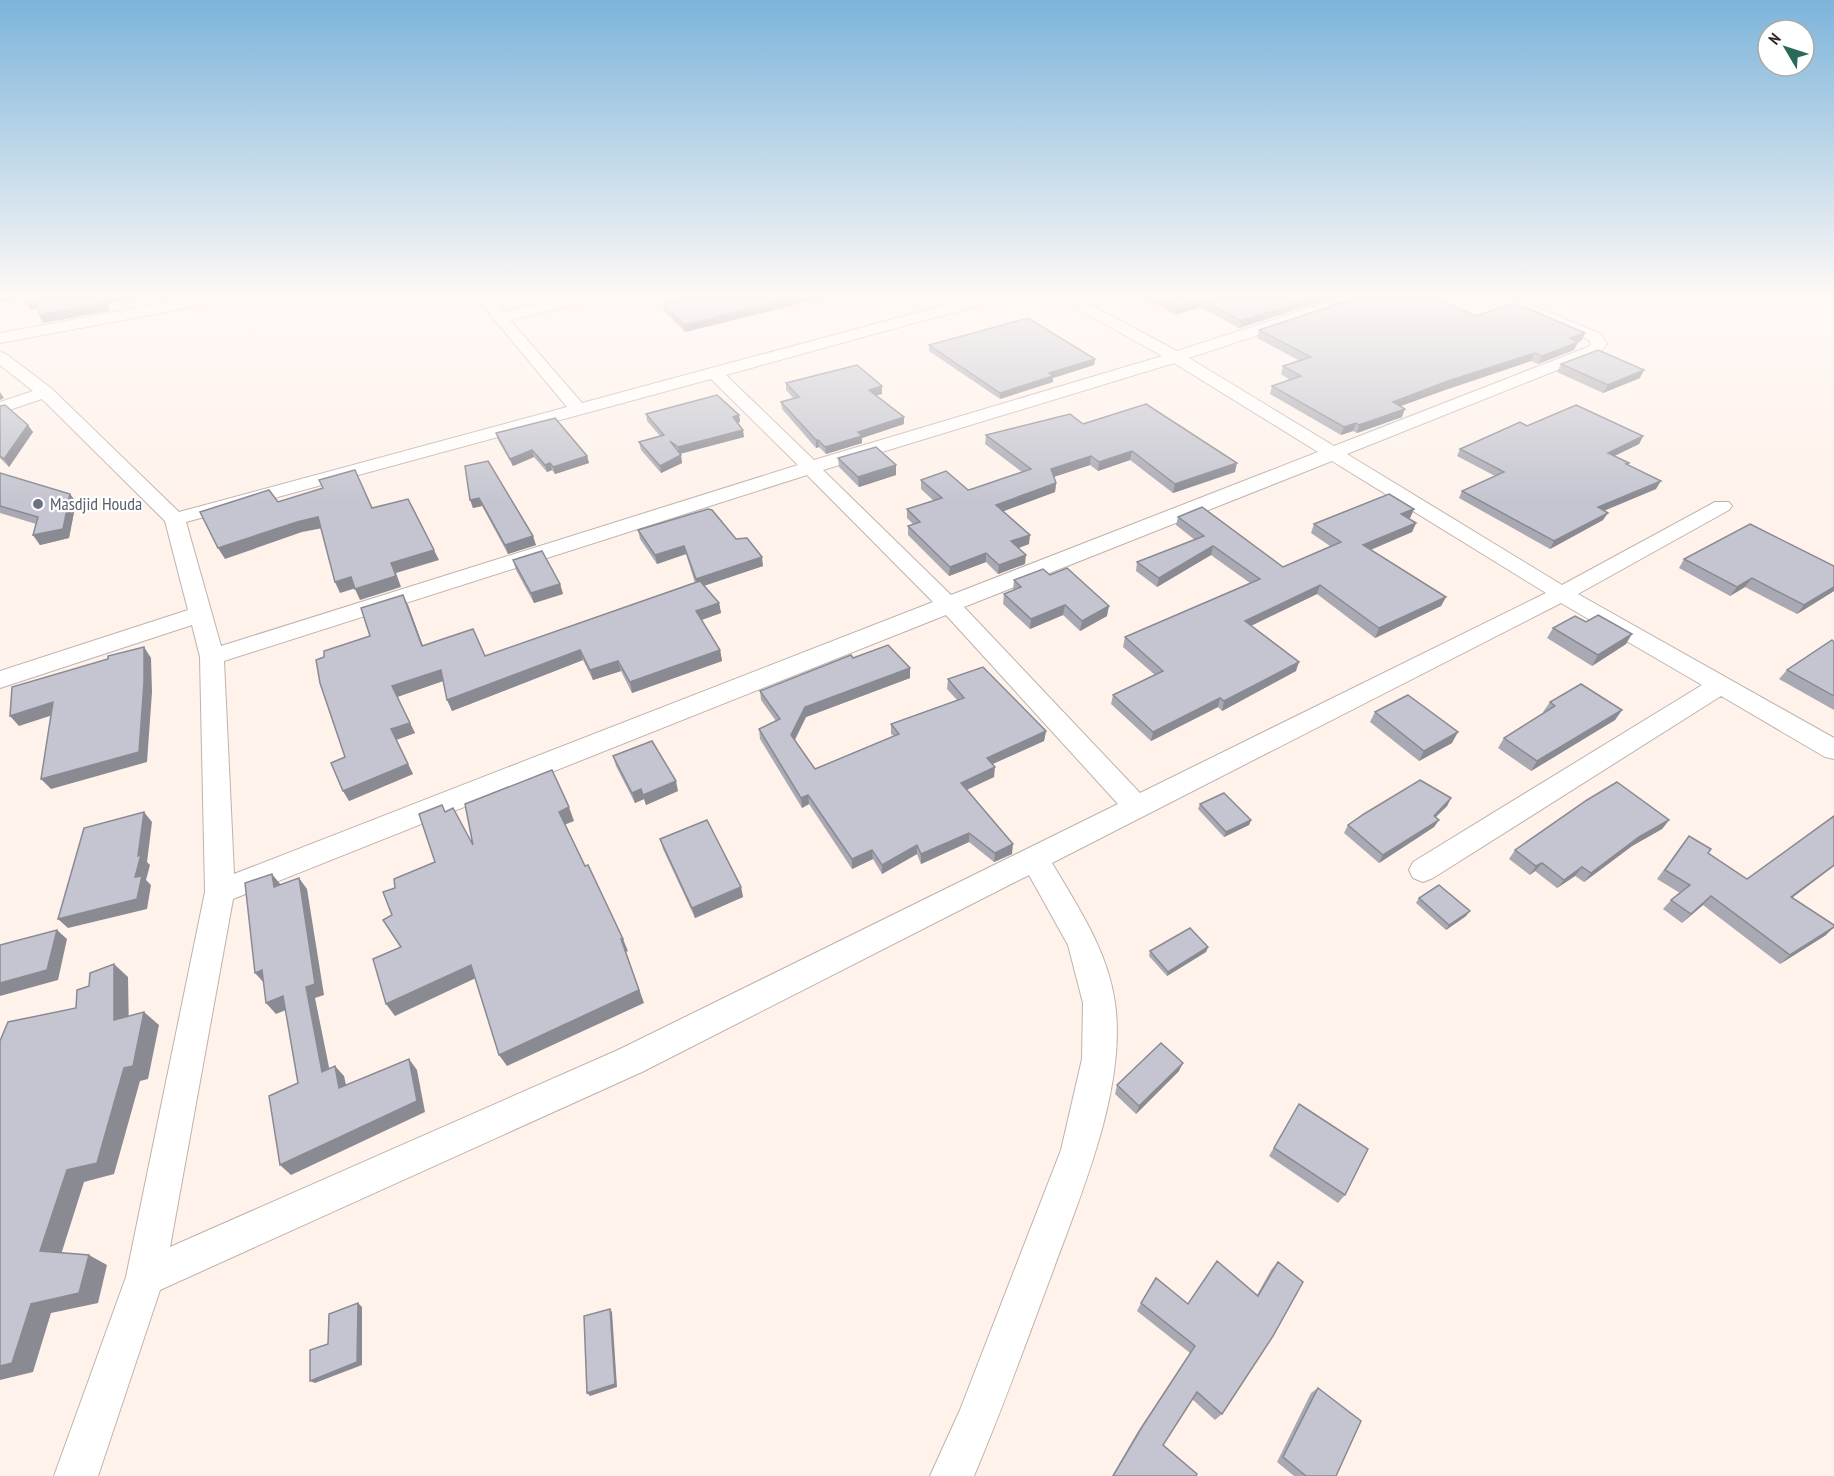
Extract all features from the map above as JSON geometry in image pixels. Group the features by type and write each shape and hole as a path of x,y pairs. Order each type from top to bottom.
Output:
{"street":[{"path":"9,364 45,392 175,519 212,657 220,892 145,1277 76,1476"},
{"path":"540,364 579,410"},
{"path":"175,519 748,364"},
{"path":"212,657 809,468 1153,364"},
{"path":"1187,364 1562,594 1834,750"},
{"path":"220,892 1559,364"},
{"path":"715,373 949,605 1137,807"},
{"path":"0,408 45,392"},
{"path":"145,1277 630,1061 1562,594 1722,506"},
{"path":"0,680 201,614"},
{"path":"1423,870 1721,685"},
{"path":"952,1476 977,1420 1079,1150 1098,1059 1099,1003 1083,943 1035,859"}],"building":[{"path":"957,364 1079,364 1049,373 1053,376 1000,393"},
{"path":"1290,364 1501,364 1393,402 1405,409 1359,425 1356,423 1344,427 1272,386 1301,376 1283,366"},
{"path":"1561,364 1630,364 1644,370 1608,385"},
{"path":"857,365 882,386 869,390 904,417 858,432 862,436 825,447 781,402 799,397 786,383"},
{"path":"717,395 739,415 733,417 743,430 678,447 670,441 681,455 660,466 639,442 664,435 646,414"},
{"path":"1146,404 1237,463 1175,484 1132,451 1099,462 1091,456 1051,469 1056,483 996,505 1030,535 1011,541 1026,555 999,565 986,553 950,567 908,526 920,522 907,509 942,498 921,480 946,471 968,490 1031,469 986,435 1070,414 1083,424"},
{"path":"5,405 28,425 4,459 0,456 0,406"},
{"path":"1576,405 1643,436 1608,453 1661,481 1598,507 1608,513 1554,541 1462,491 1504,472 1460,449 1520,422 1527,426"},
{"path":"555,418 587,456 553,467 550,463 545,465 532,450 510,459 496,433"},
{"path":"876,447 896,465 858,477 838,458"},
{"path":"488,461 533,536 505,545 479,498 470,500 465,466"},
{"path":"355,470 372,508 408,499 434,550 391,563 396,576 355,589 351,577 335,582 318,517 218,548 200,512 269,490 278,502 323,488 319,480"},
{"path":"0,473 70,494 63,529 33,535 38,517 0,506"},
{"path":"1389,494 1414,509 1401,514 1416,523 1363,545 1446,597 1379,628 1320,585 1245,621 1299,662 1224,701 1220,698 1153,732 1113,695 1163,671 1125,637 1260,579 1213,546 1159,578 1137,562 1204,536 1178,517 1202,507 1283,567 1341,542 1314,524"},
{"path":"708,509 712,510 736,539 747,538 762,557 696,579 684,546 655,555 638,530"},
{"path":"1750,524 1834,566 1834,587 1804,605 1752,578 1737,587 1684,559"},
{"path":"542,551 560,584 531,593 513,560"},
{"path":"1067,568 1109,606 1082,621 1065,605 1031,619 1004,594 1021,587 1014,580 1043,569 1050,575"},
{"path":"700,581 719,603 696,611 720,650 630,682 618,661 590,670 580,650 447,700 441,670 392,686 410,723 391,729 408,764 343,791 331,763 345,757 320,683 316,660 324,657 324,651 370,636 361,608 403,595 422,646 473,629 485,656"},
{"path":"1598,615 1632,634 1598,655 1553,628 1575,616 1586,622"},
{"path":"1832,640 1834,642 1834,696 1787,670"},
{"path":"888,645 910,668 805,707 791,735 815,769 899,734 891,724 964,698 948,679 983,667 1046,731 987,758 995,767 961,783 1013,844 995,853 969,833 921,854 917,845 882,865 872,850 852,859 808,795 801,798 759,729 780,719 760,691 851,655 853,658"},
{"path":"144,647 139,752 41,779 53,702 10,716 12,687 108,659 108,656"},
{"path":"1581,684 1622,710 1537,761 1504,738 1555,706 1550,702"},
{"path":"1408,695 1458,732 1424,751 1375,712"},
{"path":"652,741 676,781 643,795 641,789 632,793 613,756"},
{"path":"552,770 569,807 559,812 585,866 588,865 623,939 621,939 639,990 499,1055 471,965 386,1004 373,959 401,947 383,920 392,915 383,892 395,888 394,879 435,862 419,814 442,805 445,812 453,808 473,845 465,804"},
{"path":"1420,780 1451,798 1434,816 1439,820 1383,855 1348,825 1364,814"},
{"path":"1617,782 1669,820 1639,837 1591,873 1582,867 1564,880 1542,863 1536,866 1515,850 1587,800"},
{"path":"1224,793 1251,820 1226,832 1200,804"},
{"path":"144,812 138,856 141,855 135,877 142,876 137,899 58,919 84,828"},
{"path":"1834,816 1834,865 1791,897 1834,927 1790,955 1711,896 1691,914 1671,900 1690,885 1665,870 1689,836 1711,849 1708,853 1747,879"},
{"path":"707,820 741,887 692,908 660,839"},
{"path":"272,874 274,887 299,878 315,984 306,987 322,1072 335,1066 339,1088 409,1059 417,1101 280,1165 269,1096 298,1083 283,996 266,1003 262,970 255,973 245,883"},
{"path":"1439,885 1470,911 1449,925 1419,898"},
{"path":"1190,928 1208,947 1168,972 1150,951"},
{"path":"57,930 47,970 0,983 0,945"},
{"path":"114,964 114,1020 144,1012 133,1066 124,1068 97,1163 67,1170 40,1251 89,1255 79,1293 31,1304 12,1363 0,1366 0,1041 8,1022 76,1008 77,990 89,986 90,973"},
{"path":"1161,1043 1183,1063 1139,1106 1117,1085"},
{"path":"1299,1104 1368,1149 1345,1195 1274,1148"},
{"path":"1217,1261 1258,1296 1278,1262 1303,1282 1273,1336 1222,1414 1197,1392 1163,1445 1197,1474 1196,1476 1113,1476 1195,1346 1141,1303 1156,1278 1188,1304"},
{"path":"358,1303 357,1362 310,1381 310,1350 328,1344 329,1314"},
{"path":"610,1309 615,1384 587,1393 584,1316"},
{"path":"1318,1388 1361,1421 1336,1476 1306,1476 1283,1457"}],"place":[{"name":"Masdjid Houda","path":"38,504"}]}
